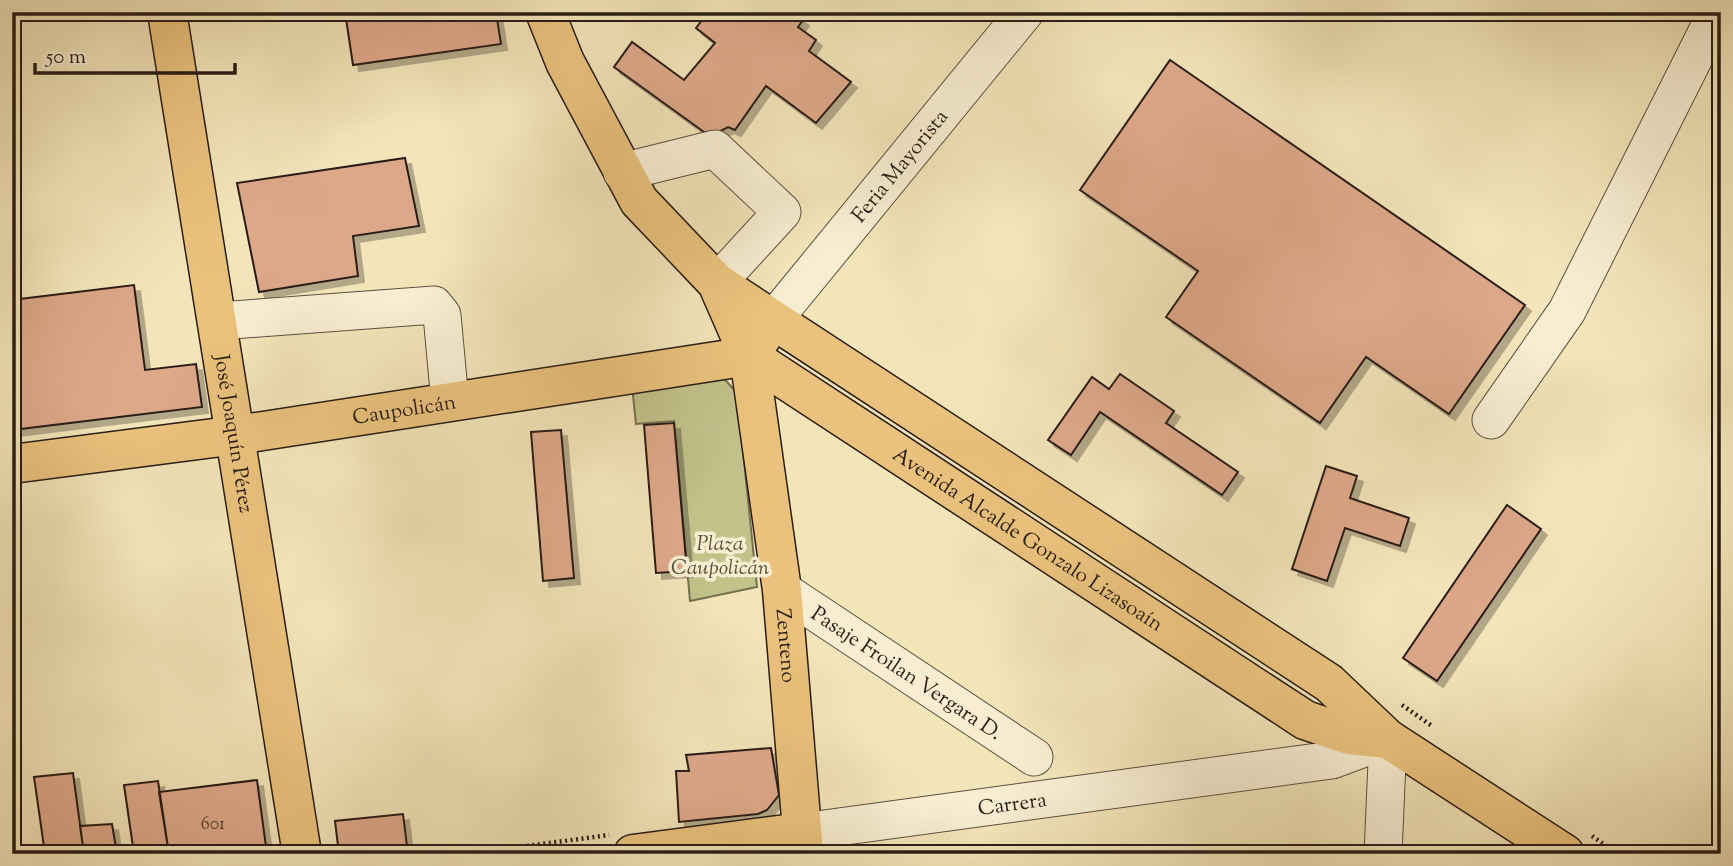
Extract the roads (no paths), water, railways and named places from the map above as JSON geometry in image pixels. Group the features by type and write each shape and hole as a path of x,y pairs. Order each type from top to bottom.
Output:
{"main road":[{"name":"José Joaquín Pérez","path":"167,12 237,435 302,854"},
{"name":"Avenida Alcalde Gonzalo Lizasoaín","path":"545,12 565,62 639,201 717,283 1329,683 1388,739 1573,842"},
{"name":"Avenida Alcalde Gonzalo Lizasoaín","path":"717,283 749,356 1305,720 1349,735 1388,739"},
{"path":"749,356 774,319"},
{"name":"Caupolicán","path":"12,464 237,435 749,356"},
{"name":"Zenteno","path":"749,356 782,590 803,843"},
{"name":"Carrera","path":"633,854 803,843"}],"street":[{"name":"Feria Mayorista","path":"774,319 1026,12"},
{"path":"1491,420 1567,311 1717,12"},
{"path":"622,172 715,149 782,212 717,283"},
{"path":"218,321 433,305 442,315 450,402"},
{"name":"Pasaje Froilan Vergara D.","path":"782,590 1034,757"},
{"path":"1383,854 1388,739"},
{"name":"Carrera","path":"803,843 1332,760 1388,739"}],"park label":[{"name":"Plaza Caupolicán","path":"720,555"}]}
